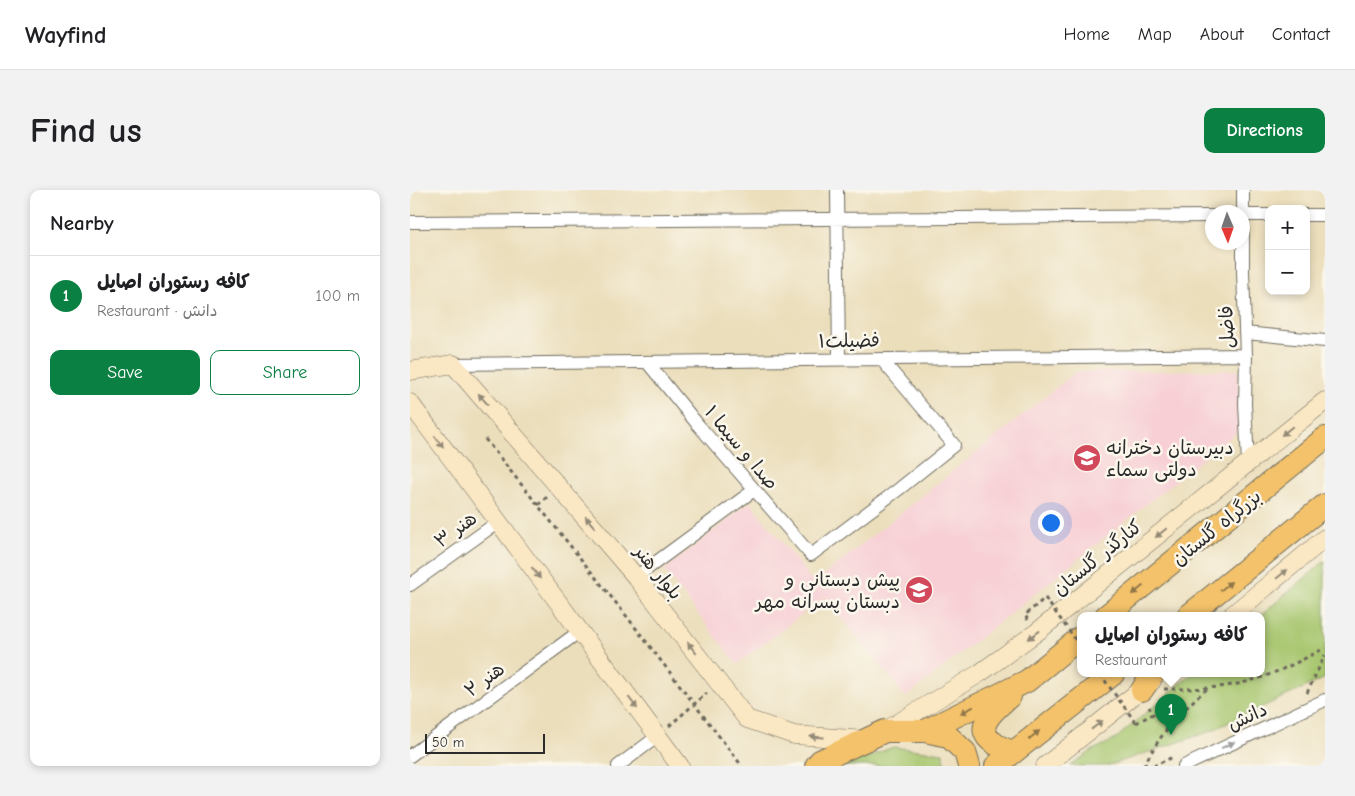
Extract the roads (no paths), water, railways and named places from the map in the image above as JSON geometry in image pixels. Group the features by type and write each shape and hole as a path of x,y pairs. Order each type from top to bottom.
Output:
{"highway":[{"name":"بزرگراه گلستان","path":"1111,612 1325,438"},
{"path":"1195,612 1325,505"},
{"path":"1077,640 1027,680 990,715 985,723 987,736 1004,759 1109,677"},
{"path":"925,731 1027,680"},
{"path":"816,766 820,761 875,735 925,731 948,736 965,752 969,766"}],"street":[{"path":"837,190 839,359"},
{"name":"فاضل","path":"1243,190 1243,205"},
{"path":"1250,215 1265,215"},
{"path":"1310,215 1325,215"},
{"path":"410,222 1205,216"},
{"name":"فاضل","path":"1244,250 1246,354 1244,404 1248,463"},
{"path":"1245,334 1325,341"},
{"name":"فضیلت۱","path":"453,364 1246,354"},
{"name":"صدا و سیما ۱","path":"647,362 811,556 954,445 881,359"},
{"path":"410,371 453,364"},
{"name":"بلوار هنر","path":"453,364 636,576 747,719 794,735 875,735"},
{"name":"کنارگذر گلستان","path":"875,735 980,673 1037,632 1325,400"},
{"path":"413,414 498,522 680,766"},
{"path":"636,576 754,490"},
{"name":"هنر ۳","path":"410,585 498,522"},
{"path":"1235,612 1325,538"},
{"name":"هنر ۲","path":"410,756 580,631"},
{"path":"1044,766 1155,682"},
{"name":"دانش","path":"1184,766 1325,700"},
{"path":"618,766 658,736"}],"place":[{"name":"دبیرستان دخترانه دولتی سماء","path":"1087,458"},
{"name":"پیش دبستانی و دبستان پسرانه مهر","path":"919,590"},
{"name":"کافه رستوران اصایل","path":"1171,735"}]}
